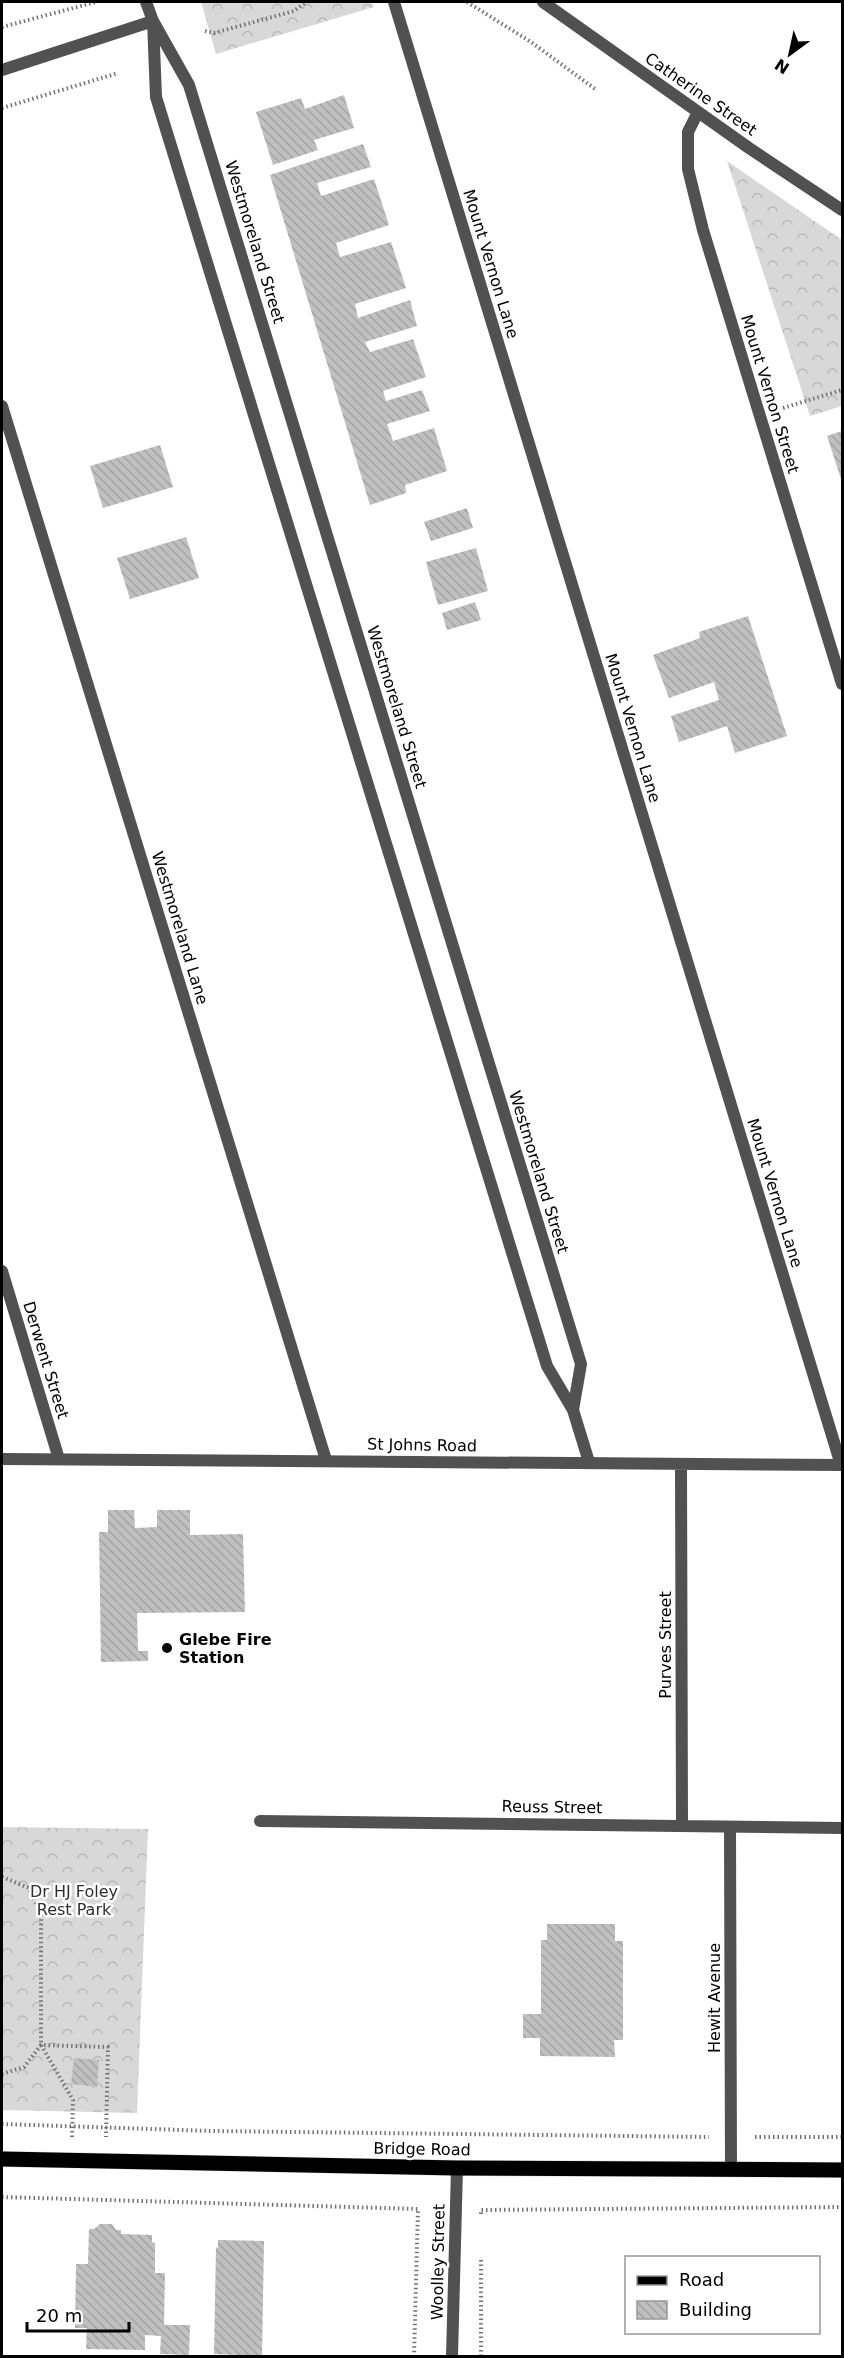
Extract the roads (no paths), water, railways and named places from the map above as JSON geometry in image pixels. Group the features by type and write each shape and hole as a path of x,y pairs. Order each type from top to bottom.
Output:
{"main road":[{"name":"Bridge Road","path":"2,2159 457,2168 843,2170"}],"street":[{"name":"Westmoreland Street","path":"146,2 153,21 189,85 581,1364 573,1410"},
{"name":"Mount Vernon Lane","path":"394,2 842,1465"},
{"name":"Catherine Street","path":"543,2 698,112 843,210"},
{"name":"Westmoreland Street","path":"153,21 156,97 546,1366 573,1410 589,1462"},
{"path":"2,70 153,21"},
{"name":"Mount Vernon Street","path":"698,112 688,132 688,169 703,230 843,684"},
{"name":"Westmoreland Lane","path":"2,406 326,1460"},
{"name":"Derwent Street","path":"2,1270 59,1459"},
{"name":"St Johns Road","path":"2,1459 842,1465"},
{"name":"Purves Street","path":"681,1464 682,1826"},
{"name":"Reuss Street","path":"260,1821 843,1828"},
{"name":"Hewit Avenue","path":"730,1827 731,2169"},
{"name":"Woolley Street","path":"452,2356 457,2168"}],"place":[{"name":"Glebe Fire Station","path":"167,1648"}],"park label":[{"name":"Dr HJ Foley Rest Park","path":"74,1900"}]}
